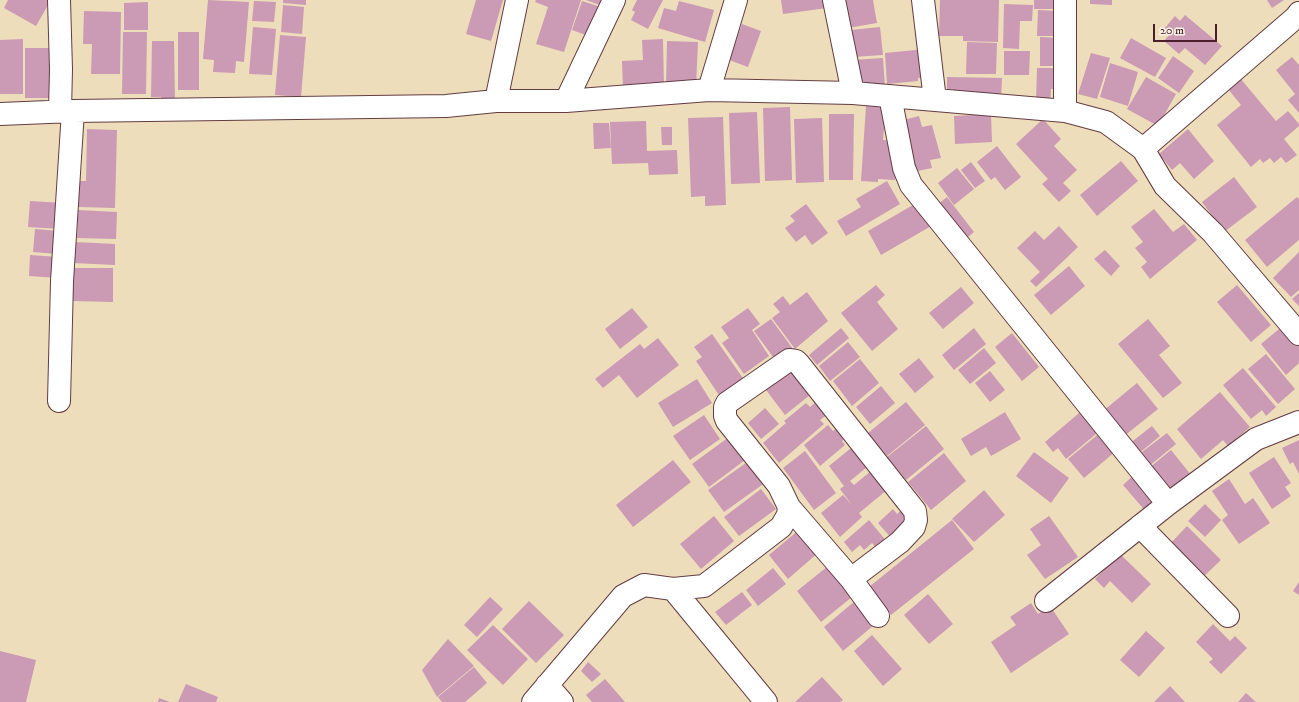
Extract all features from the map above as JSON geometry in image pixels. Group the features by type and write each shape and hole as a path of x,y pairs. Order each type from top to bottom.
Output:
{"street":[{"path":"59,0 61,69 67,111 59,401"},
{"path":"496,101 517,0"},
{"path":"566,101 614,0"},
{"path":"709,90 736,0"},
{"path":"834,0 853,94"},
{"path":"923,0 935,100"},
{"path":"1065,0 1065,111"},
{"path":"1143,149 1299,13"},
{"path":"0,114 67,111 446,106 496,101 566,101 709,90 890,96 1065,111 1106,122 1143,149 1165,186 1213,233 1299,334"},
{"path":"890,96 904,168 911,185 1168,504"},
{"path":"851,579 905,537 914,528 916,520 915,511 799,364 796,361 789,360 727,403 724,412 727,421 779,486 789,506 851,579 878,616"},
{"path":"1046,601 1168,504 1256,439 1299,422"},
{"path":"533,702 623,596 644,585 673,589 704,586 781,527 788,515 789,506"},
{"path":"1140,526 1228,616"},
{"path":"673,589 766,702"},
{"path":"547,685 562,702"}],"building":[{"path":"8,0 51,0 36,26 4,8"},
{"path":"208,0 249,2 244,62 236,61 235,73 213,72 214,60 203,59"},
{"path":"283,0 306,0 306,5 283,3"},
{"path":"476,0 503,0 491,41 466,34"},
{"path":"536,0 581,0 564,52 536,44 548,7 535,2"},
{"path":"586,0 607,0 605,7"},
{"path":"637,0 663,0 648,29 631,20 635,12 632,10"},
{"path":"781,0 826,0 827,8 783,14"},
{"path":"843,0 873,0 877,23 848,28"},
{"path":"940,0 999,0 998,42 963,41 963,36 939,36"},
{"path":"1034,0 1059,0 1059,9 1034,9"},
{"path":"1090,0 1112,0 1112,5 1090,4"},
{"path":"1267,0 1284,0 1272,8"},
{"path":"254,1 276,2 274,22 252,21"},
{"path":"582,1 604,8 594,38 572,30"},
{"path":"679,1 714,10 705,42 658,28 664,8 676,11"},
{"path":"148,2 148,30 124,30 124,3"},
{"path":"1004,4 1033,5 1032,21 1020,21 1019,49 1003,48"},
{"path":"283,5 304,7 302,34 281,32"},
{"path":"1038,10 1059,11 1059,36 1037,36"},
{"path":"84,11 121,12 120,74 91,74 92,44 83,44"},
{"path":"1185,15 1222,46 1205,65 1185,48 1179,54 1164,41 1170,34 1164,29 1175,16 1180,21"},
{"path":"742,24 761,31 748,67 729,60"},
{"path":"253,27 276,29 272,75 249,74"},
{"path":"880,27 883,55 853,57 851,30"},
{"path":"123,32 147,32 146,94 122,94"},
{"path":"178,32 199,32 199,90 178,90"},
{"path":"280,35 306,37 301,97 275,95"},
{"path":"1040,37 1063,38 1062,66 1040,66"},
{"path":"1131,38 1166,58 1155,77 1120,58"},
{"path":"23,39 23,94 0,94 0,40"},
{"path":"663,39 664,88 623,89 622,61 643,60 642,40"},
{"path":"152,41 174,41 175,102 162,102 161,97 151,97"},
{"path":"667,41 698,42 696,87 666,86"},
{"path":"967,42 997,43 996,74 966,74"},
{"path":"25,48 53,48 52,98 25,98"},
{"path":"926,49 929,77 918,78 918,81 887,84 885,53"},
{"path":"1004,51 1030,51 1029,75 1004,75"},
{"path":"1091,53 1110,58 1097,99 1078,94"},
{"path":"1173,56 1194,71 1179,93 1158,78"},
{"path":"1292,57 1299,65 1299,113 1288,100 1295,94 1276,70"},
{"path":"883,58 885,87 873,88 873,83 862,85 861,77 855,78 853,60"},
{"path":"1110,63 1138,72 1128,106 1100,97"},
{"path":"1037,68 1062,68 1062,89 1051,89 1050,104 1036,103"},
{"path":"947,77 1002,78 1001,101 953,100 953,89 947,89"},
{"path":"1146,77 1176,94 1158,126 1127,109"},
{"path":"1240,78 1276,121 1288,111 1299,124 1299,126 1284,139 1297,155 1286,163 1281,157 1274,163 1270,158 1263,163 1260,159 1251,167 1217,125 1241,105 1228,89"},
{"path":"866,106 886,107 883,140 898,141 895,180 878,179 878,182 861,181"},
{"path":"790,107 792,180 765,181 763,108"},
{"path":"757,112 760,183 731,184 729,113"},
{"path":"829,114 854,114 853,180 829,180"},
{"path":"991,114 992,142 955,144 954,116"},
{"path":"919,116 922,127 932,125 941,158 930,160 932,168 913,172 900,121"},
{"path":"723,117 726,205 705,206 705,196 691,197 688,118"},
{"path":"822,118 824,182 796,183 794,119"},
{"path":"1043,119 1061,139 1054,146 1077,170 1063,183 1071,191 1059,202 1042,184 1048,179 1016,144"},
{"path":"646,121 647,151 677,150 678,174 649,175 648,163 612,164 610,122"},
{"path":"593,123 609,123 611,148 594,149"},
{"path":"661,127 672,127 672,145 662,145"},
{"path":"87,129 117,130 115,208 78,207 79,181 86,181"},
{"path":"1188,129 1214,161 1194,179 1180,163 1172,170 1159,154"},
{"path":"997,146 1021,177 1005,190 995,177 991,180 977,162"},
{"path":"1121,161 1138,181 1097,216 1080,195"},
{"path":"971,162 985,181 975,188 961,170"},
{"path":"957,168 974,189 954,205 938,183"},
{"path":"1234,177 1257,207 1224,232 1202,202"},
{"path":"887,181 900,204 846,236 837,221 861,207 856,199"},
{"path":"947,197 974,232 961,243 933,208"},
{"path":"1297,197 1299,199 1299,240 1267,267 1245,240"},
{"path":"30,201 63,203 61,229 28,227"},
{"path":"920,201 933,225 881,255 868,231"},
{"path":"806,204 828,233 812,245 805,235 796,242 785,228 795,221 790,216"},
{"path":"1154,209 1173,232 1184,224 1197,240 1150,279 1141,267 1147,262 1135,248 1143,242 1131,227"},
{"path":"78,210 117,212 116,239 77,238"},
{"path":"1059,226 1078,247 1036,287 1030,281 1040,272 1017,248 1035,231 1044,240"},
{"path":"35,229 59,231 57,254 33,252"},
{"path":"74,242 115,244 115,265 73,263"},
{"path":"1105,250 1120,266 1111,276 1094,259"},
{"path":"1299,252 1299,290 1291,297 1273,278"},
{"path":"30,255 59,257 58,278 29,276"},
{"path":"1069,266 1085,286 1051,315 1034,295"},
{"path":"72,268 113,268 113,302 71,301"},
{"path":"876,285 885,295 877,302 898,329 872,351 841,313"},
{"path":"1237,285 1271,325 1251,342 1217,302"},
{"path":"961,287 974,303 943,329 929,313"},
{"path":"807,292 828,321 795,349 772,318 780,312 773,304 783,296 790,305"},
{"path":"1299,293 1299,306 1292,299"},
{"path":"632,308 648,327 620,349 605,329"},
{"path":"748,308 760,324 752,330 769,356 744,374 722,343 729,338 721,327"},
{"path":"771,319 793,349 776,361 754,331"},
{"path":"1148,319 1170,346 1159,355 1182,383 1163,398 1118,344"},
{"path":"1285,324 1299,340 1299,363 1286,375 1261,344"},
{"path":"841,328 849,338 817,365 809,355"},
{"path":"974,328 986,344 954,370 942,355"},
{"path":"1012,333 1039,367 1022,381 995,347"},
{"path":"712,334 745,381 721,398 696,361 702,357 694,347"},
{"path":"658,338 679,365 637,398 619,375 603,388 595,379 640,344 644,349"},
{"path":"848,342 860,357 830,381 819,366"},
{"path":"984,348 996,363 970,384 958,370"},
{"path":"1266,354 1295,389 1278,404 1248,369"},
{"path":"919,358 934,377 915,393 899,374"},
{"path":"860,359 879,383 852,406 833,381"},
{"path":"1243,368 1276,407 1266,416 1262,410 1251,419 1223,385"},
{"path":"790,370 810,395 785,415 766,390"},
{"path":"990,371 1005,390 990,402 975,383"},
{"path":"697,379 712,403 673,427 658,403"},
{"path":"1137,383 1158,409 1123,437 1103,411"},
{"path":"881,386 895,403 870,424 856,407"},
{"path":"1220,392 1250,427 1228,446 1223,440 1201,459 1177,429"},
{"path":"817,401 828,414 820,420 824,424 779,463 763,443 786,423 784,421 806,403 810,407"},
{"path":"906,402 925,425 887,456 868,433"},
{"path":"765,408 779,424 761,439 748,423"},
{"path":"1085,408 1102,429 1066,459 1058,448 1053,452 1045,442"},
{"path":"1005,412 1021,439 991,456 986,447 971,456 961,439"},
{"path":"704,415 720,439 690,460 673,436"},
{"path":"828,425 833,431 840,425 848,437 842,441 845,445 820,466 804,445"},
{"path":"926,426 944,449 906,480 887,457"},
{"path":"1152,426 1160,436 1137,455 1129,444"},
{"path":"1101,432 1116,451 1084,478 1068,459"},
{"path":"1167,433 1176,444 1148,467 1138,455"},
{"path":"729,437 745,460 709,487 692,464"},
{"path":"1299,440 1299,474 1293,462 1290,464 1282,448"},
{"path":"856,444 872,463 850,481 854,485 871,471 887,490 859,513 862,517 840,537 821,513 843,495 852,505 840,489 844,486 829,466"},
{"path":"1171,450 1191,475 1169,493 1149,468"},
{"path":"805,451 836,493 814,510 783,468"},
{"path":"1034,452 1069,478 1051,503 1016,476"},
{"path":"944,453 966,481 931,510 908,482"},
{"path":"1274,457 1291,483 1285,487 1291,496 1272,509 1249,473"},
{"path":"673,460 691,482 633,527 616,505"},
{"path":"750,460 766,482 724,512 708,490"},
{"path":"1136,473 1161,501 1147,513 1123,485"},
{"path":"1229,479 1245,504 1253,498 1270,523 1239,544 1222,520 1228,515 1212,491"},
{"path":"761,489 776,509 739,536 724,517"},
{"path":"984,490 1005,515 974,542 952,519"},
{"path":"1205,504 1221,520 1205,537 1188,521"},
{"path":"907,505 914,514 893,540 878,523 893,509 897,514"},
{"path":"714,516 734,541 701,569 680,544"},
{"path":"1049,516 1078,557 1045,579 1027,555 1041,545 1030,529"},
{"path":"869,520 888,543 879,551 872,543 864,550 860,545 852,552 844,542"},
{"path":"952,520 974,549 891,615 869,587"},
{"path":"1187,526 1221,560 1201,579 1168,546"},
{"path":"800,529 819,552 788,579 769,555"},
{"path":"1120,554 1151,584 1132,603 1110,581 1104,588 1095,579"},
{"path":"833,562 857,593 821,622 797,591"},
{"path":"773,568 786,584 758,606 746,590"},
{"path":"1299,582 1299,595 1293,591"},
{"path":"742,592 752,605 726,625 715,612"},
{"path":"928,594 953,624 929,644 904,615"},
{"path":"490,597 503,609 477,637 464,625"},
{"path":"529,601 564,635 536,663 502,629"},
{"path":"855,601 874,625 843,651 824,627"},
{"path":"1031,603 1038,614 1050,606 1069,634 1011,673 991,642 1016,625 1010,617"},
{"path":"1213,624 1230,641 1235,636 1247,648 1221,674 1209,662 1213,659 1196,642"},
{"path":"493,625 528,659 503,685 467,650"},
{"path":"1146,631 1165,648 1139,677 1120,660"},
{"path":"872,635 902,669 883,686 854,651"},
{"path":"448,639 474,666 437,697 422,670"},
{"path":"0,651 36,660 26,702 0,702"},
{"path":"588,662 601,674 592,682 581,671"},
{"path":"474,667 487,683 465,702 442,702 438,697"},
{"path":"822,677 843,700 840,702 795,702"},
{"path":"605,679 625,702 592,702 586,695"},
{"path":"186,684 218,697 216,702 178,702"},
{"path":"1170,686 1185,702 1154,702"},
{"path":"1246,693 1256,702 1238,702"},
{"path":"159,698 170,702 158,702"}]}
